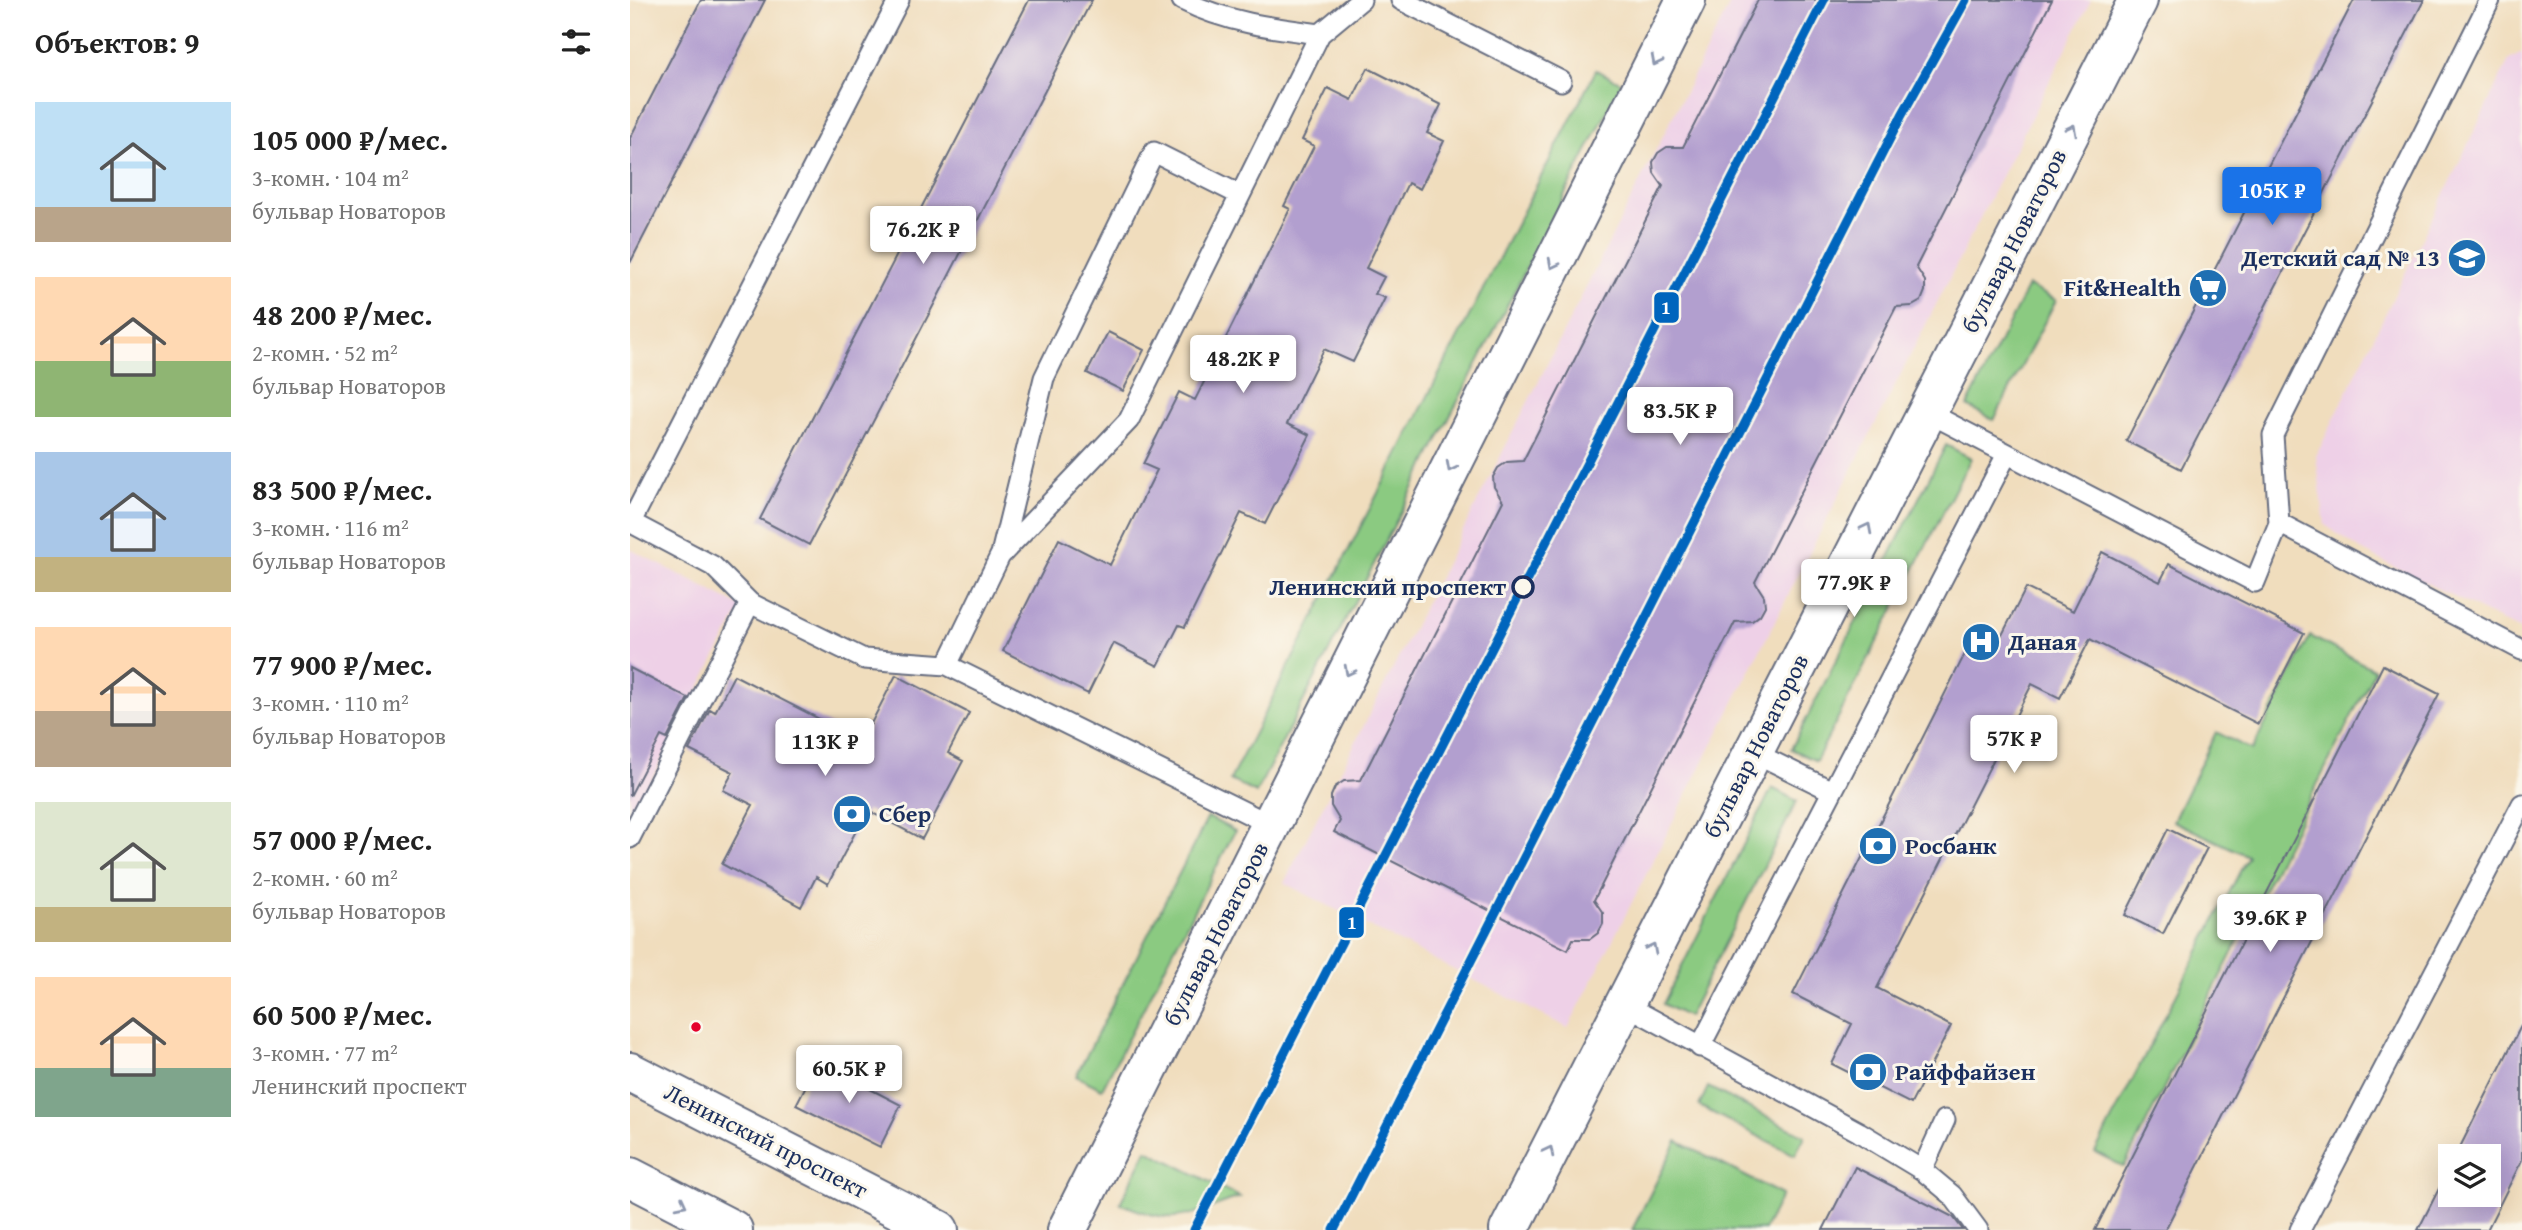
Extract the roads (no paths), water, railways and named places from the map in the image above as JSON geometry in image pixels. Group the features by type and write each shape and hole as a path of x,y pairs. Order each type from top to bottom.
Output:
{"street":[{"name":"бульвар Новаторов","path":"1067,1230 1686,0"},
{"name":"бульвар Новаторов","path":"1509,1230 2138,0"},
{"name":"Ленинский проспект","path":"630,1072 939,1230"},
{"path":"630,1177 733,1230"}],"lane":[{"path":"899,0 630,522 713,566 750,603 864,659 947,665 1271,825"},
{"path":"1182,0 1202,10 1263,27 1320,34"},
{"path":"1000,556 1129,420 1320,34 1361,0"},
{"path":"1401,0 1561,81"},
{"path":"1927,412 2255,582 2279,523 2273,435 2490,0"},
{"path":"947,665 1000,556 1044,378 1154,152 1240,195"},
{"path":"1700,1046 2007,454"},
{"path":"2279,523 2522,650"},
{"path":"630,838 750,603"},
{"path":"1753,752 1832,791"},
{"path":"2300,1230 2522,804"},
{"path":"1624,1004 1859,1132 1922,1170 1952,1195 1978,1230"},
{"path":"1922,1170 1945,1120"}],"place":[{"name":"Детский сад № 13","path":"2467,258"},
{"name":"Fit&Health","path":"2208,288"},
{"name":"Ленинский проспект","path":"1523,587"},
{"name":"Даная","path":"1981,642"},
{"name":"Сбер","path":"852,814"},
{"name":"Росбанк","path":"1878,846"},
{"name":"Райффайзен","path":"1868,1072"}]}
